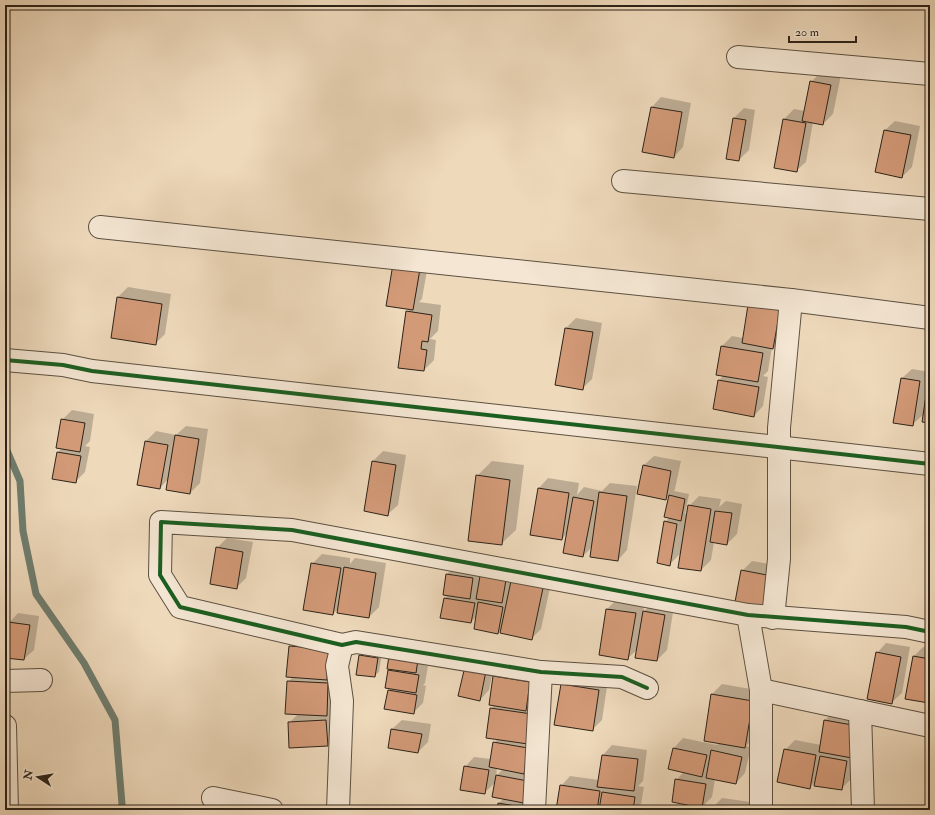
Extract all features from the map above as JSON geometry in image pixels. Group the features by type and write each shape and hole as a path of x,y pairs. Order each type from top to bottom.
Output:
{"street":[{"path":"738,58 930,74"},
{"path":"623,181 930,209"},
{"path":"100,227 791,300 930,318"},
{"path":"773,618 779,559 780,428 791,300"},
{"path":"5,360 63,365 92,371 930,464"},
{"path":"647,688 622,677 541,672 356,642 342,645 180,607 160,575 161,522 292,530 748,615 906,627 930,632"},
{"path":"748,615 761,690 761,810"},
{"path":"338,810 342,701 337,666 342,645"},
{"path":"534,810 541,672"},
{"path":"5,681 41,680"},
{"path":"761,690 930,726"},
{"path":"860,711 863,810"},
{"path":"5,726 7,810"},
{"path":"213,798 272,810"}],"building":[{"path":"810,81 831,85 823,125 802,121"},
{"path":"651,107 682,112 674,158 642,152"},
{"path":"733,118 746,120 739,161 726,159"},
{"path":"783,119 806,123 797,172 774,168"},
{"path":"884,130 911,135 902,178 875,172"},
{"path":"393,264 420,269 413,310 386,306"},
{"path":"117,297 162,304 156,345 111,338"},
{"path":"748,305 780,310 773,349 742,343"},
{"path":"406,311 432,315 428,342 422,341 421,349 427,350 424,371 398,368"},
{"path":"565,328 593,332 583,390 555,385"},
{"path":"721,346 763,353 758,382 716,375"},
{"path":"930,375 930,423 922,422"},
{"path":"901,378 920,381 913,426 893,423"},
{"path":"718,380 759,387 754,417 713,409"},
{"path":"61,419 85,423 80,452 56,448"},
{"path":"175,435 199,439 190,494 166,490"},
{"path":"145,441 168,445 160,489 137,485"},
{"path":"57,452 81,456 76,483 52,479"},
{"path":"372,461 396,465 388,516 364,511"},
{"path":"643,465 671,471 666,500 637,494"},
{"path":"476,475 510,480 502,545 468,541"},
{"path":"538,488 569,493 562,540 530,535"},
{"path":"599,492 627,496 618,561 590,557"},
{"path":"669,495 685,499 681,521 664,517"},
{"path":"573,497 594,501 583,557 563,553"},
{"path":"688,505 711,509 701,571 678,568"},
{"path":"715,511 732,513 727,545 710,542"},
{"path":"664,521 677,524 670,566 657,563"},
{"path":"216,547 243,552 237,589 210,584"},
{"path":"311,563 341,568 333,615 303,610"},
{"path":"344,567 376,573 369,618 337,613"},
{"path":"741,570 772,576 766,608 735,602"},
{"path":"446,574 473,578 470,599 443,595"},
{"path":"480,576 506,580 502,603 476,599"},
{"path":"511,581 543,588 532,640 500,633"},
{"path":"444,598 475,603 471,623 440,618"},
{"path":"478,602 503,607 498,634 474,629"},
{"path":"606,609 636,613 628,660 599,655"},
{"path":"643,611 665,615 657,661 635,658"},
{"path":"8,622 30,625 24,660 5,658 5,640"},
{"path":"289,646 329,649 327,680 286,677"},
{"path":"390,649 419,653 416,673 387,669"},
{"path":"876,652 901,657 892,704 867,699"},
{"path":"359,655 378,658 375,677 356,675"},
{"path":"913,656 930,659 929,703 905,699"},
{"path":"466,662 487,666 480,701 458,696"},
{"path":"388,670 419,675 416,693 385,688"},
{"path":"493,676 530,682 526,711 489,705"},
{"path":"287,681 328,683 327,716 285,714"},
{"path":"561,684 599,690 593,731 554,725"},
{"path":"388,690 417,695 414,714 384,709"},
{"path":"711,694 753,701 745,748 704,741"},
{"path":"490,708 532,714 528,744 486,738"},
{"path":"326,720 328,746 289,748 288,722"},
{"path":"824,720 858,726 852,758 819,752"},
{"path":"391,729 422,734 418,753 388,748"},
{"path":"493,742 528,748 524,774 489,767"},
{"path":"673,748 707,755 702,777 668,769"},
{"path":"784,749 816,755 810,789 777,782"},
{"path":"711,750 742,757 736,784 706,778"},
{"path":"602,755 638,759 634,791 597,787"},
{"path":"820,756 847,761 842,790 814,786"},
{"path":"464,766 489,770 485,794 460,790"},
{"path":"496,775 533,782 529,804 492,797"},
{"path":"675,779 706,784 702,808 672,802"},
{"path":"560,785 600,791 597,810 556,810"},
{"path":"602,792 635,797 633,810 599,810"},
{"path":"498,803 527,808 527,810 497,810"}],"waterway":[{"path":"5,446 20,481 23,531 36,594 84,663 115,720 122,804 121,810"}],"cycle path":[{"path":"5,360 63,365 92,371 930,464"},
{"path":"647,688 622,677 541,672 356,642 342,645 180,607 160,575 161,522 292,530 748,615 906,627 930,632"}]}
